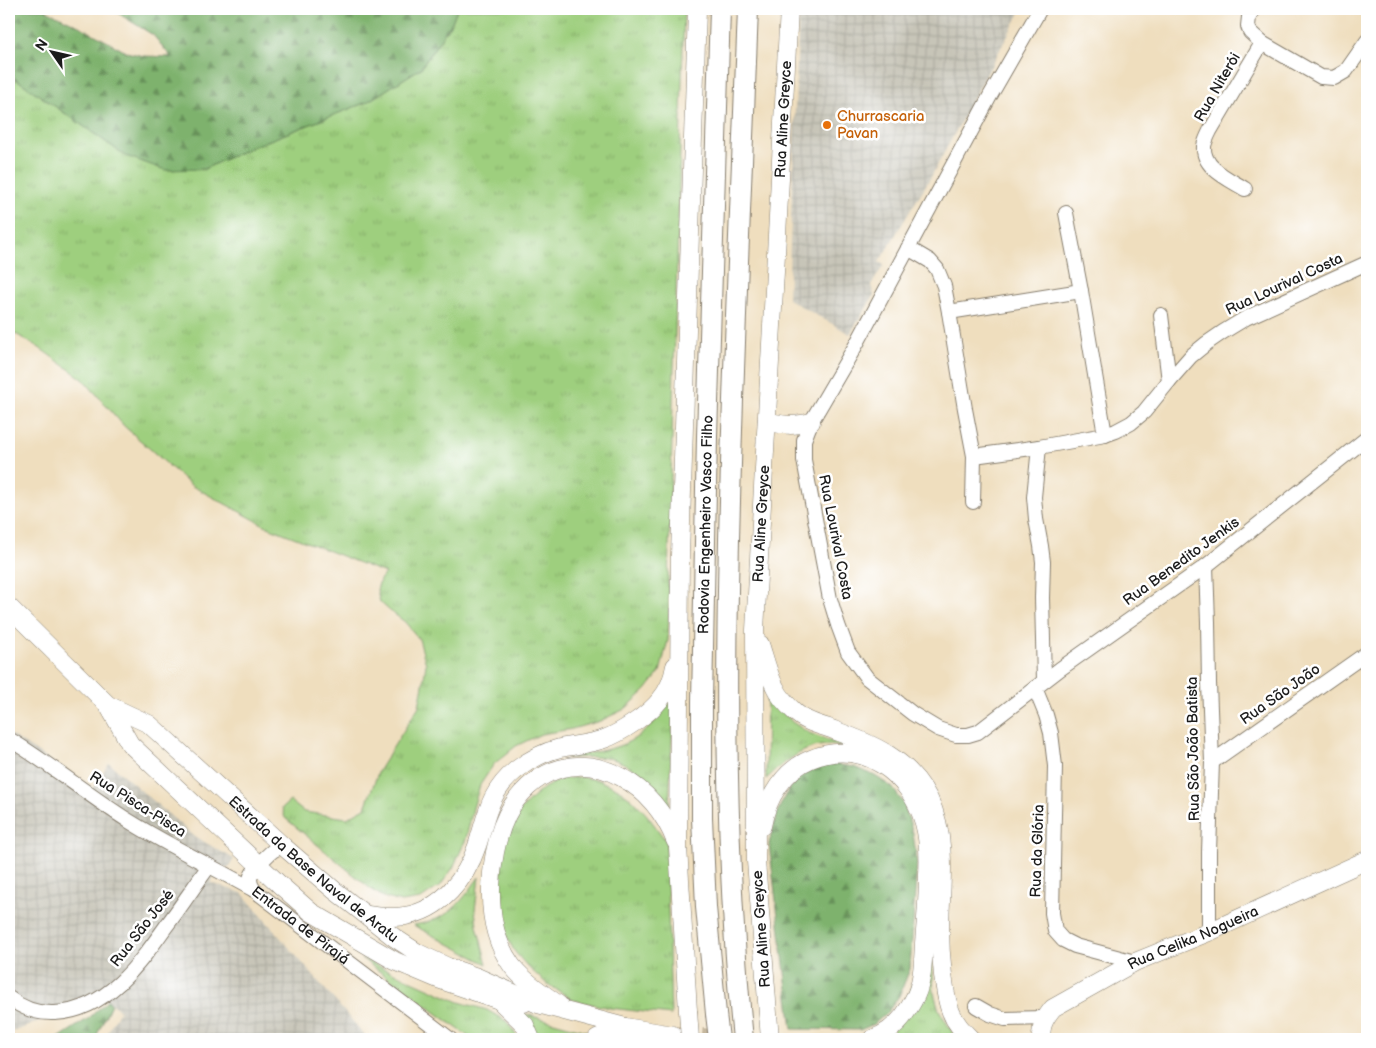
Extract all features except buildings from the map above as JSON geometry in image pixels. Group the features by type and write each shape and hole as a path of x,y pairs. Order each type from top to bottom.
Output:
{"highway":[{"name":"Rodovia Engenheiro Vasco Filho","path":"719,1039 705,897 702,818 702,692 707,416 720,9"},
{"name":"Rodovia Engenheiro Vasco Filho","path":"743,1039 733,904 729,809 727,675 732,433 748,9"}],"main road":[{"path":"690,1039 678,847 680,545 697,9"},
{"name":"Rua Aline Greyce","path":"770,1039 756,861 755,630 788,9"},
{"path":"767,421 786,425 811,422"},
{"name":"Estrada da Base Naval de Aratu","path":"9,607 108,705 149,724 334,890 418,953 538,1004 625,1027 673,1035"},
{"path":"755,630 774,686 796,714 813,724 857,739 886,752 903,765 915,778 929,799 936,819 942,860 940,928 945,989 950,1012 961,1029 971,1039"},
{"path":"366,915 406,916 434,905 445,896 456,886 472,861 491,802 497,790 506,779 540,755 561,748 605,739 632,724 645,714 660,701 668,688 674,673 680,638"},
{"name":"Entrada de Pirajá","path":"108,705 130,744 259,865"},
{"path":"756,861 763,820 769,801 777,786 802,762 832,752 875,760 892,770 917,804 929,843 928,909 921,977 907,1012 897,1024 882,1036 872,1039"},
{"path":"567,1011 527,981 512,965 502,948 495,929 490,884 497,844 511,807 522,793 550,772 566,766 578,765 601,768 630,782 649,797 663,815 678,847"},
{"name":"Rua Celika Nogueira","path":"1045,1018 1053,1008 1134,962 1210,932 1367,860"},
{"path":"259,865 311,912 388,957 438,979 499,1000 538,1004"},
{"path":"499,1000 524,1025 531,1039"},
{"path":"1041,1039 1041,1030 1045,1018"},
{"path":"597,1039 625,1027"}],"street":[{"name":"Rua Lourival Costa","path":"1012,706 978,732 968,735 956,735 938,730 913,714 867,678 848,652 830,599 804,460 804,440 811,422 856,345 990,96 1040,9"},
{"path":"1251,13 1248,26 1250,32 1262,43 1321,77 1334,78 1346,71 1367,41"},
{"name":"Rua Niterói","path":"1245,189 1213,169 1205,157 1204,145 1210,131 1262,43"},
{"path":"1066,213 1105,435"},
{"path":"908,248 930,261 937,269 944,286 974,456 973,502"},
{"name":"Rua Lourival Costa","path":"974,456 1039,447 1105,435 1116,431 1137,418 1191,356 1207,342 1246,318 1367,263"},
{"path":"949,312 1081,291"},
{"path":"1161,315 1169,381"},
{"name":"Rua Benedito Jenkis","path":"1012,706 1039,684 1206,566 1367,438"},
{"name":"Rua da Glória","path":"1039,447 1034,497 1043,562 1039,684 1055,766 1052,913 1055,931 1063,940 1075,946 1134,962"},
{"name":"Rua São João Batista","path":"1206,566 1208,683 1212,762 1209,852 1210,932"},
{"name":"Rua São João","path":"1212,762 1367,653"},
{"name":"Rua Pisca-Pisca","path":"9,738 132,822 254,890"},
{"path":"259,865 275,849 284,847"},
{"name":"Entrada de Pirajá","path":"259,865 250,880 254,890 450,1039"},
{"name":"Rua São José","path":"9,998 16,1004 46,1014 67,1013 84,1008 101,998 142,959 209,866"},
{"path":"976,1006 990,1014 1005,1018 1045,1018"}],"shaded area":[{"path":"799,9 1022,9 932,175 879,262 884,265 871,285 874,295 850,334 788,299"},
{"path":"9,734 93,788 109,763 194,836 234,859 229,867 217,871 211,883 242,893 368,1039 104,1039 120,1010 96,993 73,1007 9,1032"}],"green space":[{"path":"9,9 44,9 126,52 144,56 171,57 153,35 111,9 457,9 452,22 421,68 367,102 252,147 204,169 165,170 126,156 9,76"},
{"path":"457,9 684,9 668,640 660,672 646,690 625,709 600,721 572,729 541,734 516,746 494,764 480,785 466,839 453,868 440,886 421,899 401,902 383,897 371,889 285,818 282,808 290,801 304,812 347,818 365,808 379,770 419,706 426,664 419,639 405,622 380,602 377,590 380,580 385,573 268,527 192,486 124,426 83,379 38,347 9,330 9,93 16,79 126,156 204,169 252,147 367,102 421,68 452,22"},
{"path":"767,692 792,722 809,733 849,748 829,745 811,748 794,756 766,779"},
{"path":"674,695 669,806 646,780 632,768 616,760 591,757 566,758 610,749 634,739 650,727"},
{"path":"834,764 854,767 875,776 892,787 904,804 913,833 917,862 910,969 899,996 887,1013 874,1024 860,1030 792,1029 769,844 778,810 789,790 804,774 815,768"},
{"path":"581,777 598,780 618,789 633,800 647,815 666,841 671,1015 610,1008 573,1000 546,983 528,967 515,952 505,934 500,913 499,890 505,837 515,816 544,788 561,779"},
{"path":"479,877 475,910 477,926 487,964 413,925 436,919 452,910"},
{"path":"931,944 934,993 939,1010 956,1039 883,1039 891,1036"},
{"path":"361,958 459,1002 487,1010 506,1021 518,1039 472,1039"},
{"path":"108,1000 111,1004 95,1039 57,1039 89,1018"},
{"path":"521,1013 597,1034 583,1039 538,1039"}],"tunnel":[{"path":"675,1035 725,1039"}],"place":[{"name":"Churrascaria Pavan","path":"827,125"}]}
